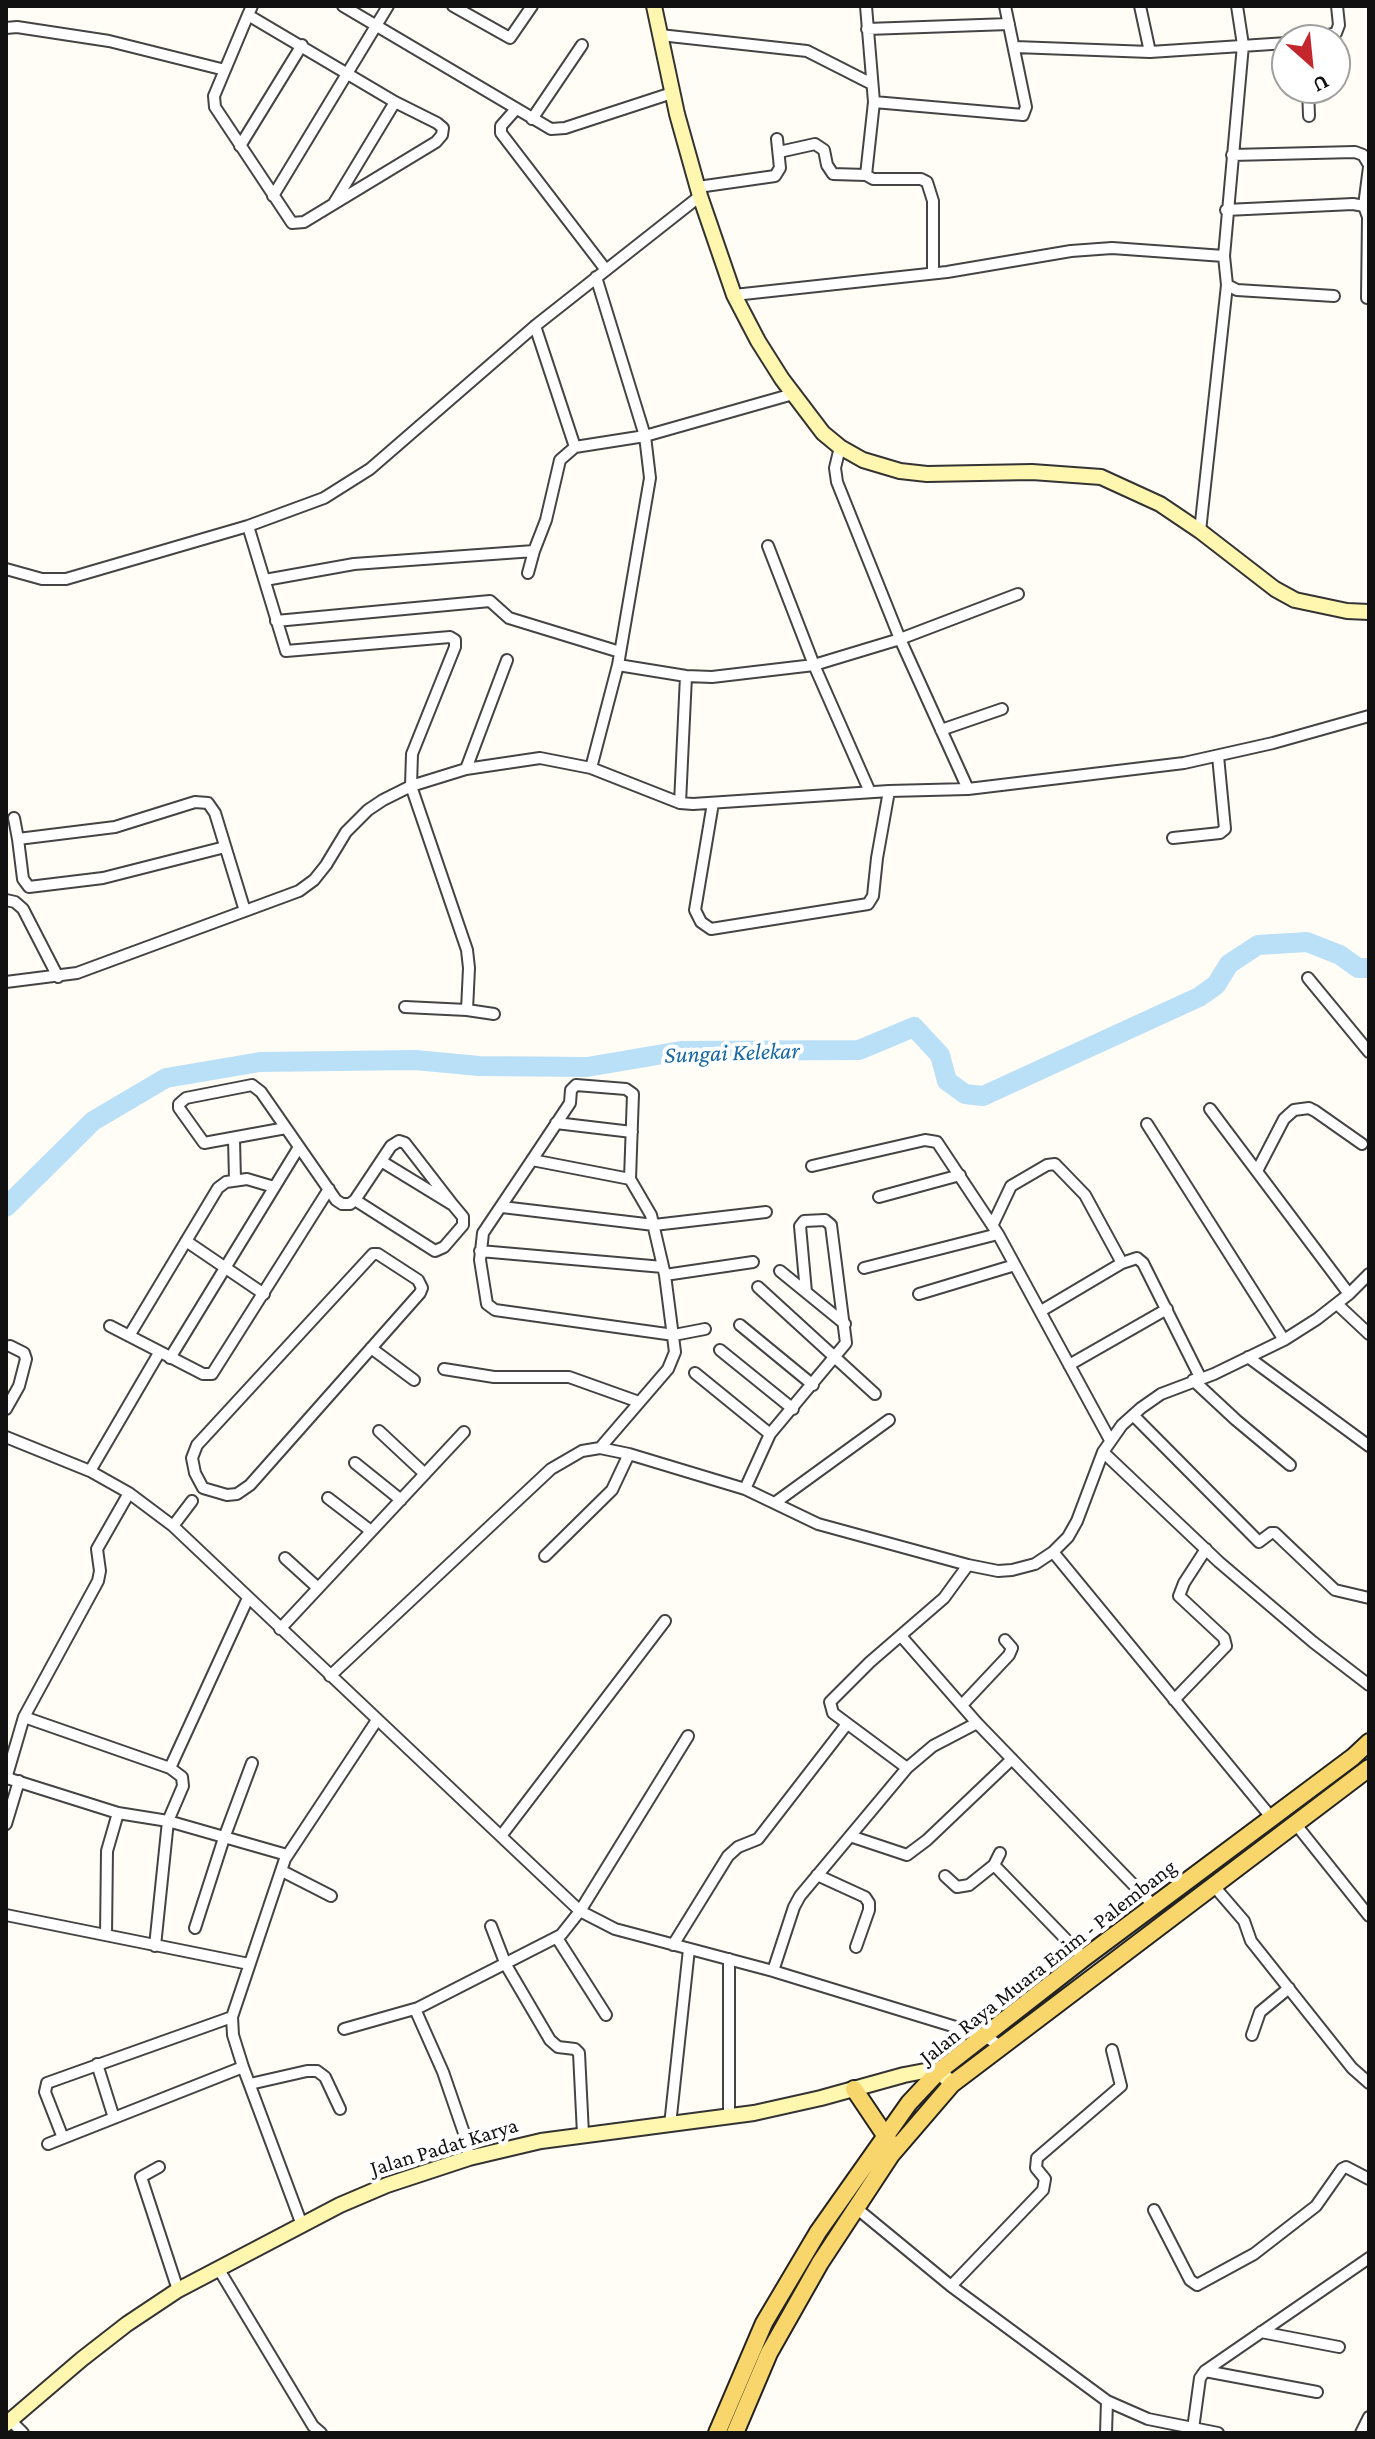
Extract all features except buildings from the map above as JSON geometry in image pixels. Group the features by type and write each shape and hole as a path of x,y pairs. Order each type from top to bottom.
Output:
{"main road":[{"name":"Jalan Raya Muara Enim - Palembang","path":"735,2433 769,2353 891,2144 909,2103 939,2071 1369,1742"},
{"name":"Jalan Raya Muara Enim - Palembang","path":"717,2433 764,2323 818,2232 891,2144 952,2084 1369,1768"},
{"path":"1078,1963 1085,1983"},
{"path":"854,2089 891,2144"}],"street":[{"path":"343,6 532,119 557,130 672,93"},
{"path":"273,196 388,6"},
{"path":"453,6 510,38 532,6"},
{"path":"654,6 672,93 699,192 734,295 758,341 823,433 863,460 900,471 927,474 1032,472 1101,477 1160,504 1275,589 1295,600 1347,611 1369,612"},
{"path":"866,6 874,102 866,175"},
{"path":"874,102 1020,117 1026,107 1005,6"},
{"path":"1140,6 1150,52"},
{"path":"1200,531 1227,285 1224,256 1226,210 1243,45 1237,6"},
{"path":"250,10 302,45 443,128 436,142 296,224 288,220 214,101 250,10"},
{"path":"867,29 1009,24"},
{"path":"6,28 109,41 225,70"},
{"path":"660,35 807,51 872,84"},
{"path":"1015,47 1150,52 1271,44"},
{"path":"240,146 302,45"},
{"path":"532,119 582,45"},
{"path":"333,204 395,102"},
{"path":"1309,104 1309,116"},
{"path":"516,109 501,126 501,133 606,270"},
{"path":"6,569 42,579 66,579 248,526 308,505 370,469 535,326 699,192 775,176 780,168 777,139"},
{"path":"779,152 815,144 824,150 827,165 833,174 866,175 873,179 921,179 927,182 933,201 933,273"},
{"path":"1232,155 1355,152 1363,155 1369,166 1364,206 1368,217 1367,298"},
{"path":"1226,210 1364,206"},
{"path":"734,295 933,273 1112,248 1224,256"},
{"path":"591,768 618,665 650,488 645,436 596,277"},
{"path":"1227,285 1237,290 1334,296"},
{"path":"535,326 575,447"},
{"path":"528,573 546,520 560,460 575,447 645,436 793,394"},
{"path":"840,447 835,468 837,482 900,639 968,789"},
{"path":"248,526 284,649 290,653 450,637 455,640 455,647 412,754 411,786 467,950 467,1010"},
{"path":"768,546 814,665 870,792"},
{"path":"265,580 354,564 534,551"},
{"path":"618,665 712,677 814,665 900,639 1018,594"},
{"path":"276,621 490,601 509,618 620,652"},
{"path":"466,769 507,660"},
{"path":"680,803 686,676"},
{"path":"941,730 1002,709"},
{"path":"6,982 77,973 299,891 314,880 346,832 368,810 411,786 466,769 540,758 591,768 680,803 968,789 1156,768 1218,756 1369,716"},
{"path":"1173,838 1220,833 1225,829 1218,756"},
{"path":"713,803 695,910 701,922 711,929 868,904 873,896 889,791"},
{"path":"18,839 115,827 204,802 214,809 245,911"},
{"path":"14,818 24,881 29,887 103,878 225,847"},
{"path":"6,900 15,902 23,909 58,977"},
{"path":"1308,978 1369,1052"},
{"path":"405,1007 494,1014"},
{"path":"286,1128 204,1143 179,1104 186,1098 252,1085 261,1092 342,1204 355,1200 395,1142 405,1143 463,1217 463,1225 444,1247 435,1251 355,1200"},
{"path":"600,1448 673,1360 674,1335 654,1225 630,1179 633,1094 626,1089 576,1085 571,1090 570,1103 485,1229 480,1251 487,1304 495,1310 674,1335 705,1329"},
{"path":"1257,1171 1284,1119 1294,1110 1309,1108 1362,1144"},
{"path":"1210,1109 1349,1294"},
{"path":"556,1123 632,1132"},
{"path":"1147,1124 1284,1340"},
{"path":"234,1139 235,1180"},
{"path":"812,1166 932,1140 942,1146 995,1229 1110,1440"},
{"path":"170,1358 299,1147"},
{"path":"532,1160 630,1179"},
{"path":"381,1161 453,1205"},
{"path":"995,1229 1011,1186 1036,1170 1055,1164 1082,1191 1122,1263"},
{"path":"879,1197 960,1175"},
{"path":"129,1336 218,1188 235,1180 253,1179 274,1187"},
{"path":"110,1326 203,1374 212,1374 329,1189"},
{"path":"502,1207 654,1225 766,1212"},
{"path":"745,1489 770,1434 835,1360 846,1343 831,1225 825,1220 804,1221 800,1226 806,1292"},
{"path":"864,1268 995,1229"},
{"path":"186,1241 264,1294"},
{"path":"480,1251 664,1271 753,1262"},
{"path":"173,1526 198,1495 192,1458 197,1445 376,1254 418,1280 422,1288 244,1490 227,1495 198,1495"},
{"path":"1041,1311 1122,1263 1132,1258 1141,1260 1167,1309 1197,1378 1236,1420 1290,1465"},
{"path":"919,1294 1015,1265"},
{"path":"780,1271 845,1324"},
{"path":"330,1676 551,1469 582,1451 600,1448 745,1489 818,1524 968,1565 1012,1570 1035,1564 1053,1552 1073,1529 1103,1452 1133,1415 1161,1394 1214,1374 1284,1340 1337,1304 1369,1274"},
{"path":"758,1287 875,1394"},
{"path":"1337,1304 1369,1334"},
{"path":"1069,1365 1167,1309"},
{"path":"740,1325 813,1385"},
{"path":"6,1409 19,1386 26,1359 24,1353 10,1346"},
{"path":"371,1348 414,1380"},
{"path":"720,1350 793,1409"},
{"path":"90,1471 159,1353"},
{"path":"1248,1357 1369,1446"},
{"path":"444,1369 494,1377 569,1377 639,1402"},
{"path":"695,1373 770,1434"},
{"path":"1133,1415 1259,1542 1275,1533 1335,1590 1369,1598"},
{"path":"776,1502 889,1420"},
{"path":"379,1431 425,1474"},
{"path":"280,1629 464,1432"},
{"path":"6,1437 90,1471 129,1493 173,1526 580,1911 615,1929 773,1971 985,2036 1003,2048"},
{"path":"1103,1452 1206,1549 1313,1642 1369,1685"},
{"path":"545,1556 612,1490 629,1454"},
{"path":"355,1463 401,1500"},
{"path":"129,1493 97,1549 98,1581 24,1717 7,1772 10,1779 118,1813 168,1821 287,1855"},
{"path":"328,1498 371,1531"},
{"path":"1174,1700 1226,1646 1224,1638 1179,1596 1206,1549"},
{"path":"1053,1552 1271,1817"},
{"path":"285,1558 318,1588"},
{"path":"907,1768 833,1713 830,1702 944,1598 968,1565"},
{"path":"170,1768 248,1598"},
{"path":"501,1836 665,1621"},
{"path":"901,1636 977,1723 1154,1906"},
{"path":"962,1705 1009,1655 1012,1648 1005,1640"},
{"path":"24,1717 170,1768 182,1777 183,1786 168,1821 155,1946"},
{"path":"302,2225 243,2067 233,2035 232,2017 287,1855 377,1720"},
{"path":"773,1971 794,1907 817,1875 907,1768 933,1746 977,1723"},
{"path":"673,1945 728,1856 738,1847 758,1839 847,1724"},
{"path":"344,2029 415,2009 557,1938 580,1911 688,1736"},
{"path":"850,1836 907,1855 927,1840 1012,1759"},
{"path":"195,1928 252,1763"},
{"path":"6,1824 19,1781"},
{"path":"106,1935 107,1851 118,1813"},
{"path":"1294,1822 1369,1916"},
{"path":"945,1876 957,1887 964,1887 994,1865 1000,1853"},
{"path":"994,1865 1078,1963"},
{"path":"282,1871 331,1896"},
{"path":"817,1875 865,1897 869,1903 856,1947"},
{"path":"1213,1885 1244,1921 1251,1941 1352,2068 1369,2083"},
{"path":"6,1915 249,1964"},
{"path":"491,1926 506,1965 554,2045 579,2053 583,2134"},
{"path":"557,1938 606,2015"},
{"path":"670,2125 689,1949"},
{"path":"729,1959 729,2118"},
{"path":"1252,2035 1258,2015 1289,1988"},
{"path":"415,2009 443,2072 464,2133 469,2158"},
{"path":"63,2138 45,2087 52,2079 232,2017"},
{"path":"951,2286 1043,2190 1045,2179 1036,2168 1037,2158 1121,2086 1112,2050"},
{"path":"97,2064 114,2118"},
{"path":"48,2144 243,2067"},
{"path":"250,2084 317,2071 325,2077 340,2109"},
{"path":"939,2071 952,2084"},
{"name":"Jalan Padat Karya","path":"8,2422 104,2342 178,2290 362,2195 469,2158 583,2134 729,2118 793,2105 904,2075 939,2071"},
{"path":"159,2167 141,2177 178,2290"},
{"path":"1154,2210 1190,2280 1197,2285 1254,2254 1316,2206 1342,2169 1346,2167 1369,2179"},
{"path":"855,2207 951,2286 1107,2401 1148,2419 1212,2432"},
{"path":"1193,2429 1200,2378 1205,2371 1369,2258"},
{"path":"218,2268 320,2433"},
{"path":"1261,2332 1339,2347"},
{"path":"1205,2371 1317,2392"},
{"path":"1106,2433 1107,2401"},
{"path":"1361,2433 1369,2417"},
{"path":"1148,2419 1152,2433"},
{"path":"8,2422 23,2433"}],"waterway":[{"name":"Sungai Kelekar","path":"6,1207 93,1121 166,1078 260,1062 415,1060 479,1066 587,1067 681,1051 859,1050 914,1027 940,1055 947,1081 965,1094 983,1096 1199,997 1216,985 1229,964 1258,945 1307,942 1340,955 1358,968 1369,968"}]}
